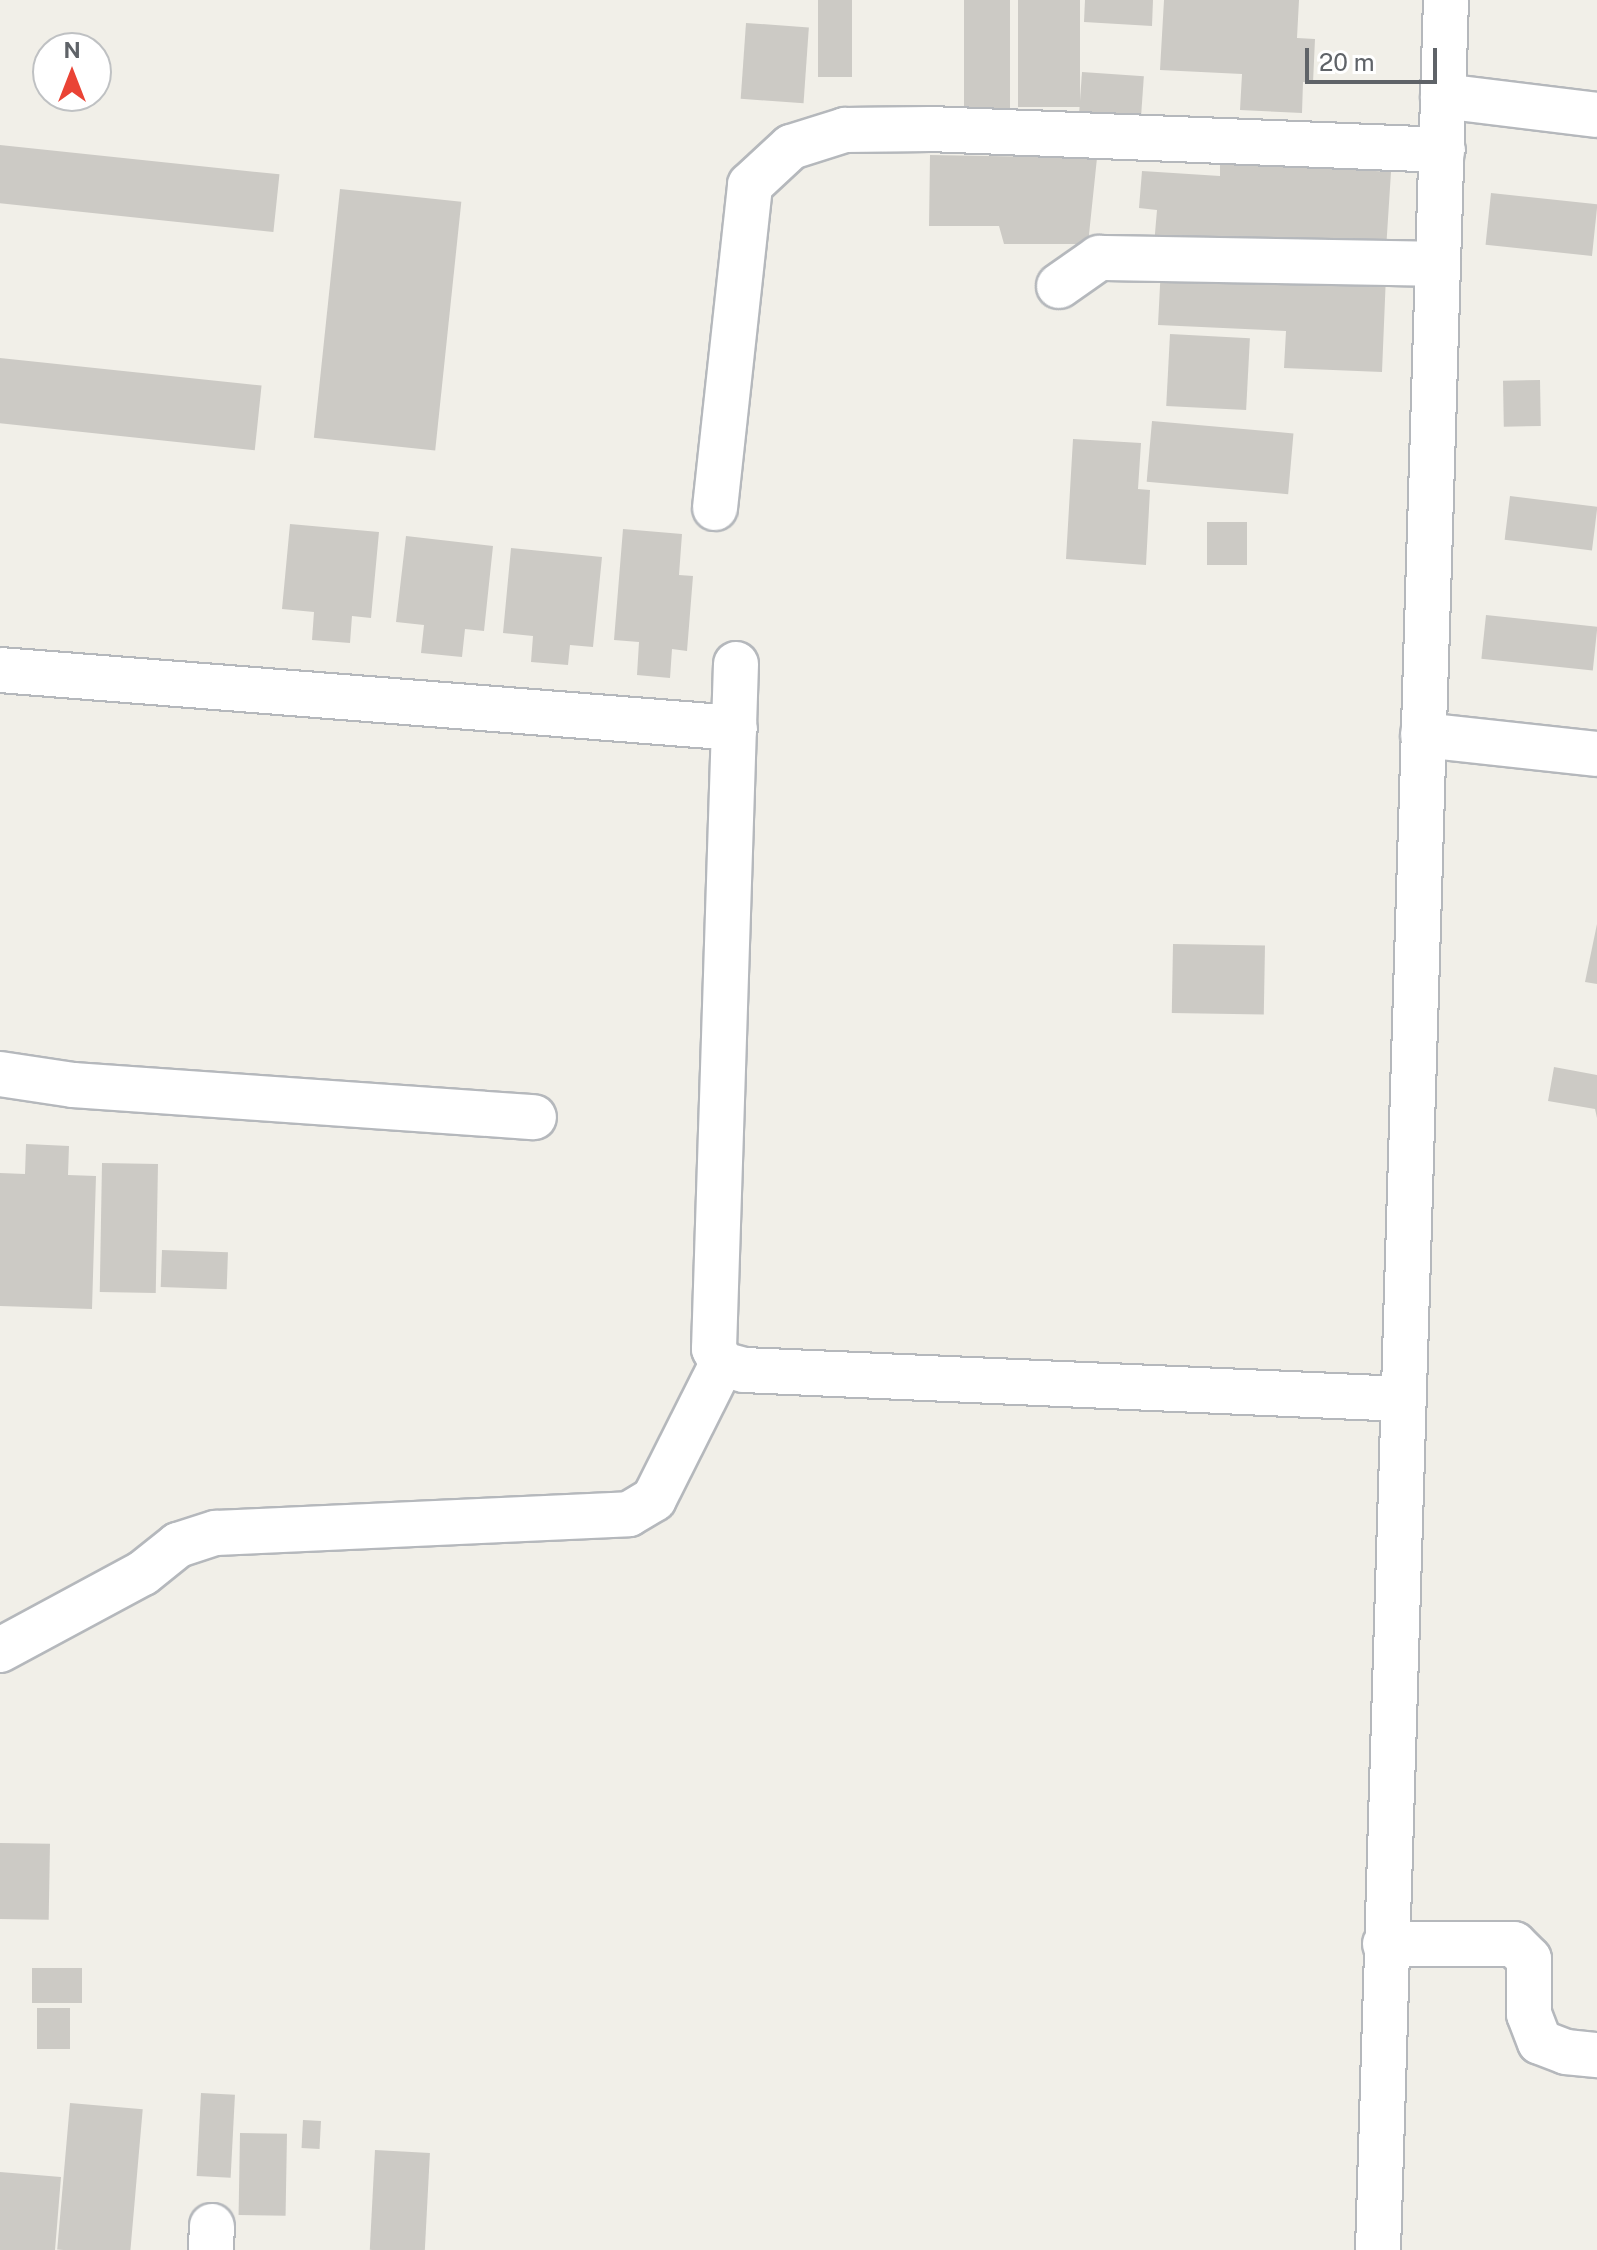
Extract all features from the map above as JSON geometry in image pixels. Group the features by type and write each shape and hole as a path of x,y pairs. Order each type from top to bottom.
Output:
{"street":[{"path":"1378,2250 1446,0"},
{"path":"1443,96 1597,115"},
{"path":"715,508 750,185 791,147 845,130 930,129 1443,150"},
{"path":"1059,286 1099,258 1438,264"},
{"path":"736,664 714,1349 722,1364 744,1370 1403,1399"},
{"path":"0,670 735,728"},
{"path":"1423,735 1597,754"},
{"path":"0,1074 73,1085 534,1117"},
{"path":"0,1650 143,1573 178,1545 216,1533 629,1514 654,1499 722,1364"},
{"path":"1385,1944 1514,1944 1529,1959 1529,2014 1540,2042 1566,2052 1597,2055"}],"building":[{"path":"818,0 852,0 852,77 818,77"},
{"path":"964,0 1010,0 1010,111 964,111"},
{"path":"1018,0 1080,0 1080,107 1018,107"},
{"path":"1085,0 1153,0 1152,26 1084,22"},
{"path":"1164,0 1299,0 1297,38 1315,39 1313,83 1303,82 1302,113 1240,110 1242,74 1160,70"},
{"path":"746,23 809,27 804,103 741,99"},
{"path":"1082,72 1144,76 1141,119 1079,115"},
{"path":"0,145 279,174 273,232 0,203"},
{"path":"930,155 1097,158 1088,244 1004,244 999,226 929,226"},
{"path":"1220,161 1391,172 1386,250 1154,245 1157,210 1139,208 1142,171 1220,176"},
{"path":"340,189 461,202 435,450 314,438"},
{"path":"1491,193 1597,204 1592,256 1486,245"},
{"path":"1161,266 1386,275 1382,372 1284,368 1286,331 1158,325"},
{"path":"1170,334 1250,338 1246,410 1166,406"},
{"path":"0,358 262,385 255,450 0,423"},
{"path":"1540,380 1541,426 1504,427 1503,381"},
{"path":"1152,421 1293,433 1288,494 1147,482"},
{"path":"1073,439 1141,443 1138,489 1150,490 1146,565 1066,559"},
{"path":"1510,496 1597,507 1592,550 1505,540"},
{"path":"1207,522 1247,522 1247,565 1207,565"},
{"path":"290,524 379,532 371,618 352,616 350,643 312,640 314,612 282,609"},
{"path":"623,529 682,534 679,575 693,576 687,651 672,649 670,678 637,675 639,642 614,640"},
{"path":"406,536 493,546 484,631 465,629 462,657 421,653 424,625 396,622"},
{"path":"511,548 602,557 593,647 570,645 568,665 531,662 533,636 503,633"},
{"path":"1486,615 1597,627 1593,670 1481,659"},
{"path":"1597,924 1597,984 1585,982"},
{"path":"1173,944 1265,946 1264,1015 1172,1013"},
{"path":"1554,1067 1597,1075 1597,1118 1595,1109 1548,1101"},
{"path":"26,1144 69,1146 68,1175 96,1176 92,1309 0,1306 0,1173 25,1174"},
{"path":"102,1163 158,1164 156,1293 100,1292"},
{"path":"162,1250 228,1252 227,1289 161,1287"},
{"path":"0,1843 50,1844 49,1920 0,1919"},
{"path":"32,1968 82,1968 82,2003 32,2003"},
{"path":"37,2008 70,2008 70,2049 37,2049"},
{"path":"201,2093 235,2095 231,2178 197,2176"},
{"path":"70,2103 143,2109 130,2250 57,2249"},
{"path":"303,2120 321,2121 320,2149 302,2148"},
{"path":"240,2133 287,2134 286,2216 239,2215"},
{"path":"375,2150 430,2153 425,2250 370,2250"},
{"path":"0,2172 61,2177 55,2250 0,2250"}]}
